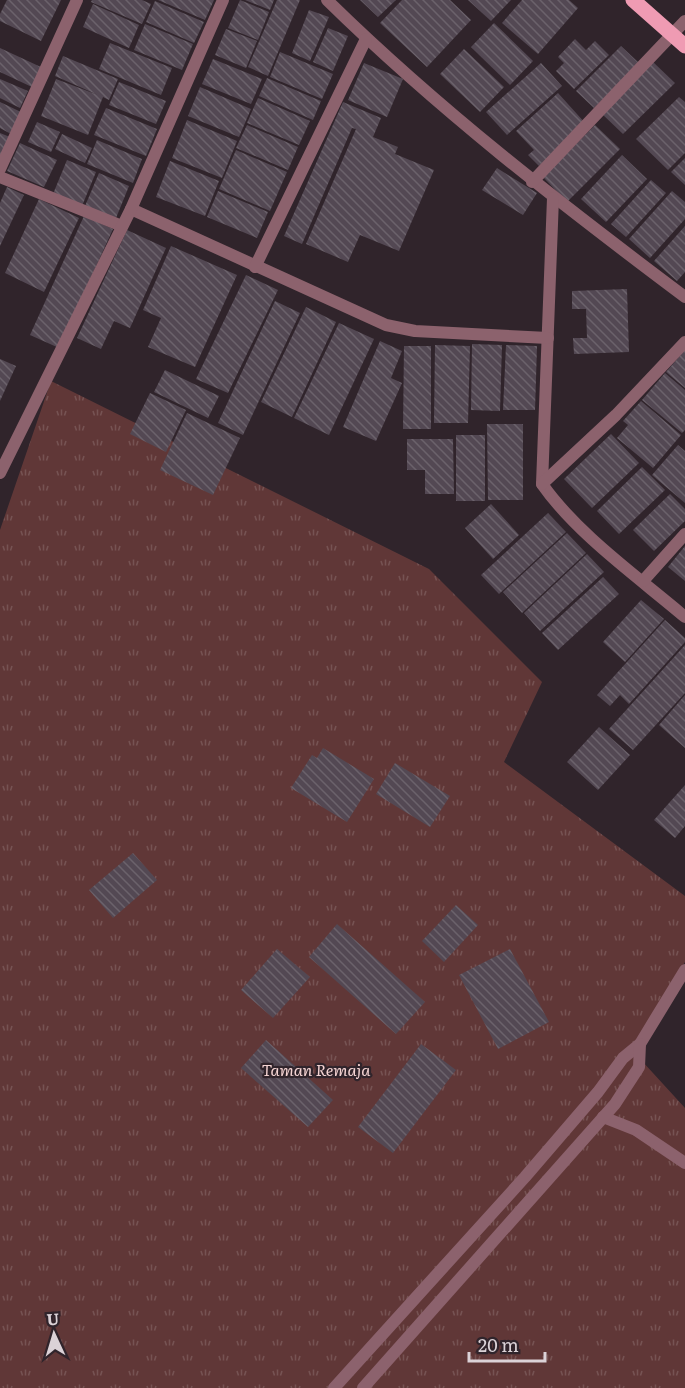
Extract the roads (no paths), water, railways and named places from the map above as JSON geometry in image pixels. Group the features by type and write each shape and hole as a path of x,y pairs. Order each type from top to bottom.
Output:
{"main road":[{"path":"633,0 685,46"}],"street":[{"path":"0,169 77,0"},
{"path":"0,473 131,209 223,0"},
{"path":"327,0 366,39 532,182 685,297"},
{"path":"532,182 685,21"},
{"path":"255,267 366,39"},
{"path":"0,177 122,226"},
{"path":"553,198 542,484 554,501 685,617"},
{"path":"131,209 386,325 426,332 548,338"},
{"path":"542,484 616,415 685,342"},
{"path":"643,581 685,534"},
{"path":"334,1388 525,1177 598,1092 623,1058 640,1044 685,970"},
{"path":"363,1388 603,1117 639,1067 640,1044"},
{"path":"603,1117 636,1130 685,1164"}],"park label":[{"name":"Taman Remaja","path":"316,1070"}]}
